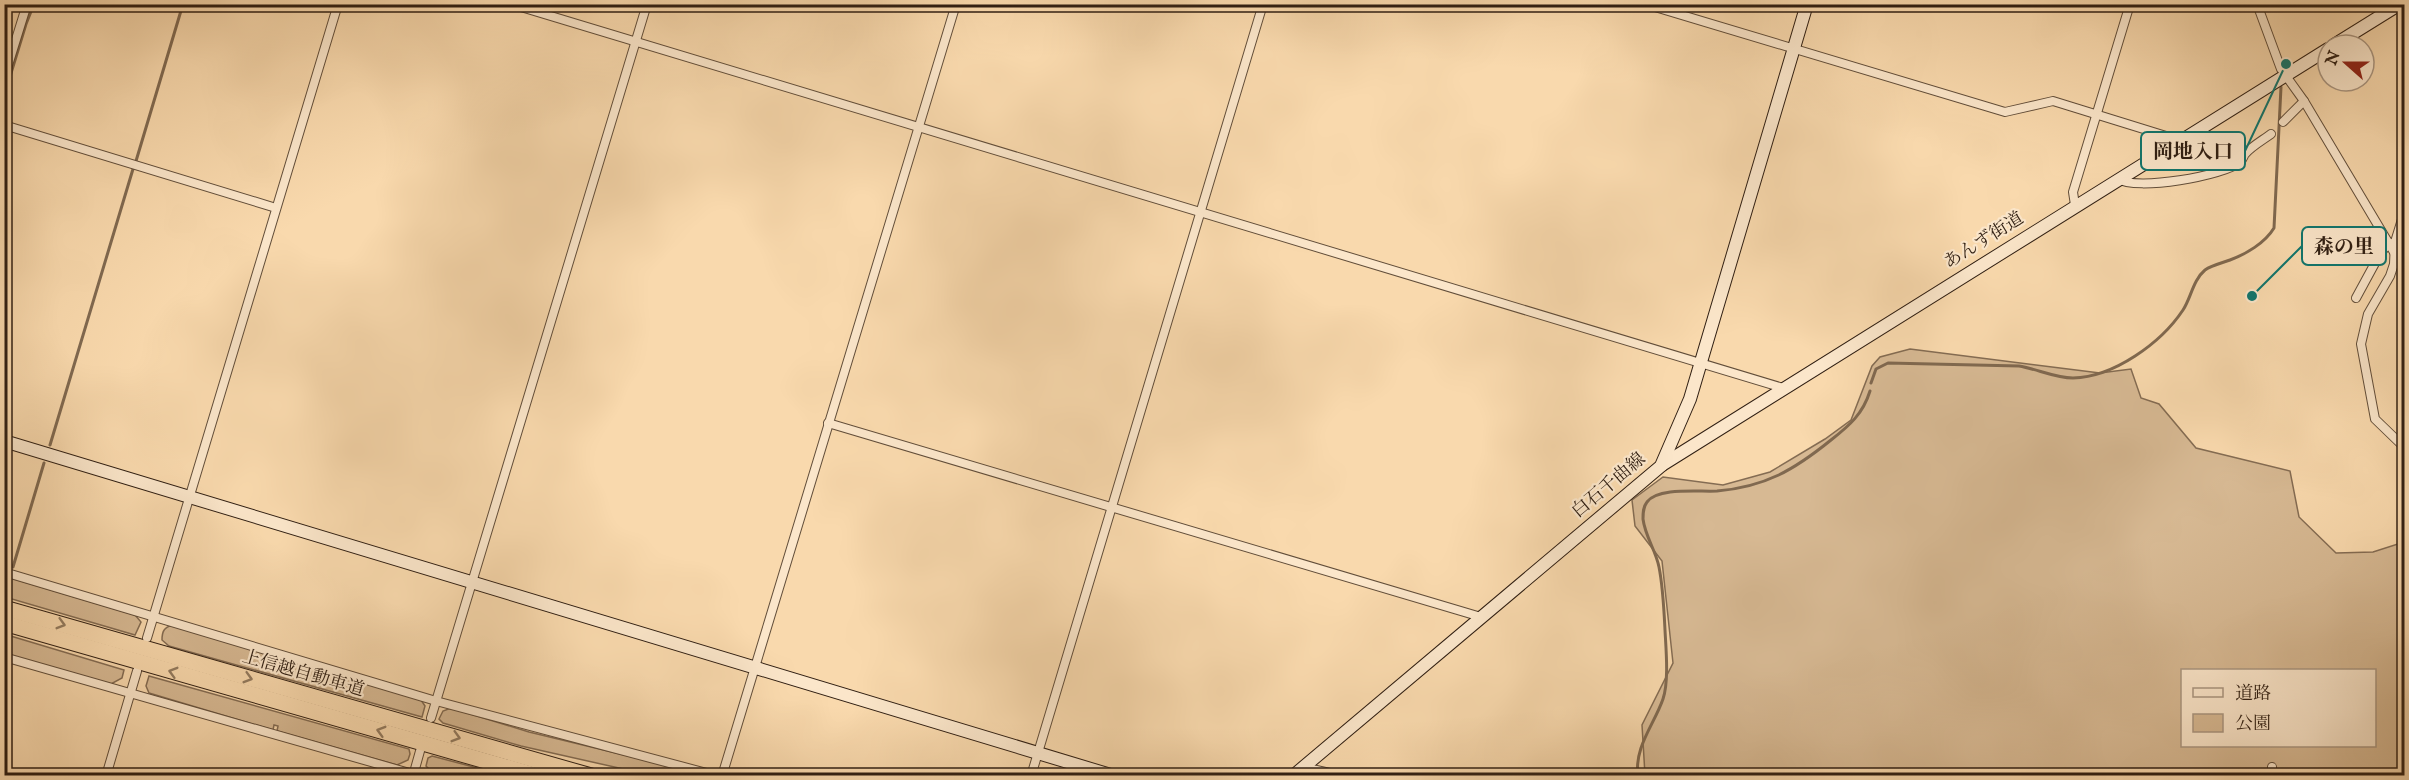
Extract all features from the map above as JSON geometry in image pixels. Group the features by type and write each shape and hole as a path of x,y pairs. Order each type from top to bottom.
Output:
{"highway":[{"name":"上信越自動車道","path":"4,608 591,776"},
{"name":"上信越自動車道","path":"4,623 538,776"}],"street":[{"path":"4,78 27,4"},
{"path":"147,638 338,4"},
{"path":"511,4 1783,388"},
{"path":"431,718 647,4"},
{"path":"4,572 436,701 720,776 956,4"},
{"path":"1031,776 1263,4"},
{"path":"1645,4 2005,112 2053,101 2179,140"},
{"name":"白石千曲線","path":"1298,771 1661,466 1686,409 1807,4"},
{"path":"2074,205 2073,192 2130,4"},
{"path":"2257,4 2282,69 2304,101 2404,269"},
{"path":"2353,33 2400,4"},
{"name":"あんず街道","path":"1661,466 2074,205 2316,56"},
{"path":"2283,122 2304,101"},
{"path":"4,125 276,208"},
{"path":"2118,179 2129,183 2152,183 2219,171 2241,162 2245,154 2271,134"},
{"path":"2356,298 2381,252 2392,247 2395,242 2404,213"},
{"path":"2392,247 2394,264 2390,276 2368,314 2361,344 2375,419 2404,447"},
{"path":"828,423 1481,617"},
{"path":"4,441 1114,776"},
{"path":"4,657 415,775 420,751"},
{"path":"106,776 137,670"},
{"path":"1298,771 1343,776"}],"green space":[{"path":"1910,349 2100,373 2131,369 2141,398 2159,404 2196,448 2290,471 2299,517 2336,553 2373,552 2404,542 2404,775 1645,775 1642,725 1673,663 1662,561 1635,526 1632,500 1663,477 1723,485 1770,472 1825,439 1851,420 1872,366 1880,357"},
{"path":"4,576 135,615 141,622 135,635 5,597"},
{"path":"172,625 421,700 425,706 422,717 169,646 162,640 162,634"},
{"path":"4,634 124,670 122,678 111,684 5,655"},
{"path":"149,676 409,749 410,754 408,760 397,765 277,731 278,726 274,725 273,730 149,693 146,686"},
{"path":"451,708 529,732 707,775 650,775 521,746 443,723 439,719 443,711"},
{"path":"432,756 504,775 435,775 426,766 428,758"}],"waterway":[{"path":"4,96 34,4"},
{"path":"136,161 183,4"},
{"path":"1871,383 1876,369 1888,363 2019,366 2066,378 2089,376 2120,365 2149,346 2183,310 2205,270 2249,251 2266,238 2274,228 2281,87"},
{"path":"50,445 133,169"},
{"path":"1638,776 1639,755 1663,699 1667,675 1661,582 1658,561 1644,525 1643,512 1646,504 1652,497 1669,492 1734,489 1750,486 1778,475 1804,460 1844,430 1855,419 1870,391"},
{"path":"13,567 44,463"}],"place":[{"name":"岡地入口","path":"2286,64"},
{"name":"森の里","path":"2252,296"}]}
